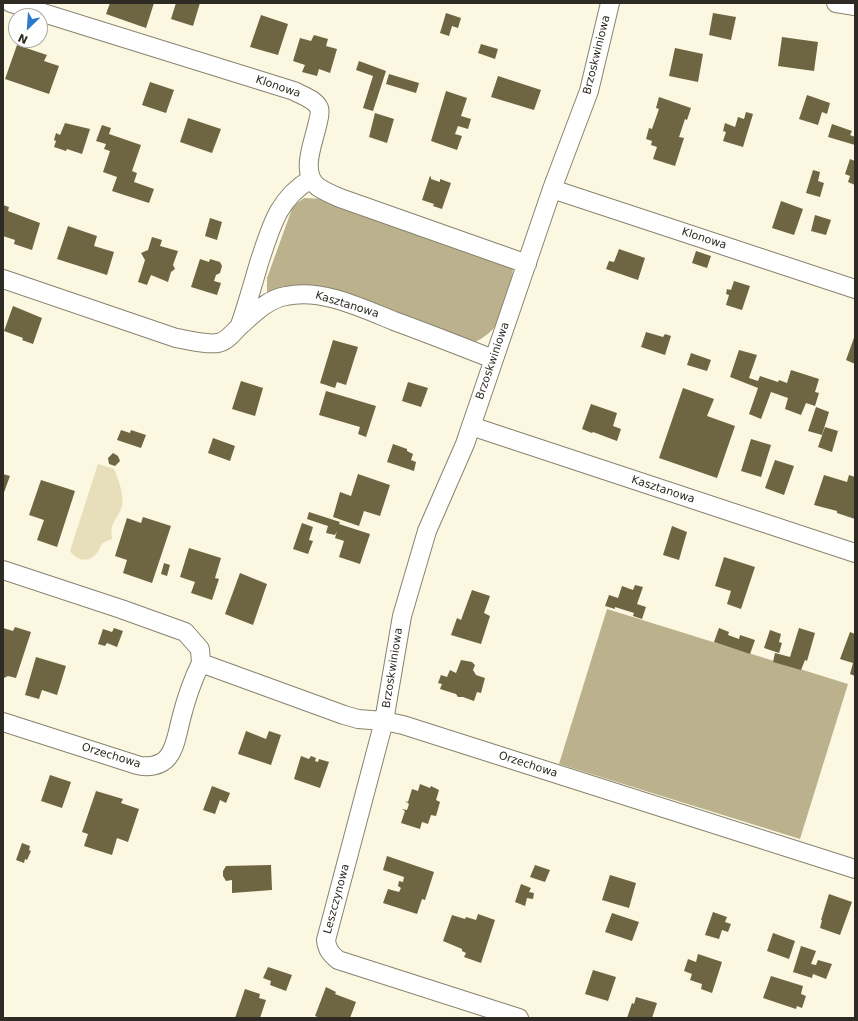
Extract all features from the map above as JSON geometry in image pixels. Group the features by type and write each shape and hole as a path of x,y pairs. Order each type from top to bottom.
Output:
{"street":[{"name":"Klonowa","path":"11,3 294,91 312,100 319,108 319,117 309,163 311,179"},
{"name":"Brzoskwiniowa","path":"384,721 402,616 427,531 465,444 552,189 589,91 610,3"},
{"path":"836,3 855,6"},
{"path":"240,325 272,222 283,204 299,186 311,179 318,186 340,198 527,264"},
{"name":"Klonowa","path":"552,189 855,289"},
{"name":"Kasztanowa","path":"3,279 176,338 218,343 227,340 240,325 272,300 298,294 317,295 356,306 493,359"},
{"name":"Kasztanowa","path":"471,426 855,553"},
{"path":"3,570 185,632 200,649 201,663"},
{"name":"Orzechowa","path":"3,722 137,765 151,767 168,758 174,744 190,688 201,663 344,715 358,719 384,721 403,725 855,869"},
{"name":"Leszczynowa","path":"384,721 326,940 326,947 338,960 519,1018"}],"shaded area":[{"path":"304,198 325,199 507,262 513,269 512,278 506,306 498,323 485,336 468,345 304,288 281,288 267,294 267,278 293,206"},
{"path":"98,464 114,469 123,500 121,509 112,526 112,539 103,543 93,557 83,560 76,557 70,551"},
{"path":"607,609 848,684 800,839 559,764"}],"building":[{"path":"110,3 154,3 146,28 106,14"},
{"path":"176,3 200,3 193,26 171,19"},
{"path":"446,13 461,18 458,28 452,26 449,36 440,33"},
{"path":"713,13 736,17 731,40 709,35"},
{"path":"261,15 288,24 278,55 250,47"},
{"path":"314,35 328,39 326,46 337,49 330,73 319,69 317,76 302,72 305,65 293,61 300,38 311,41"},
{"path":"782,37 818,42 814,71 778,66"},
{"path":"481,44 498,49 495,59 478,53"},
{"path":"16,48 26,48 47,55 44,61 59,66 49,94 5,79"},
{"path":"675,48 703,54 698,82 669,76"},
{"path":"359,61 386,71 373,111 363,108 373,76 356,70"},
{"path":"389,74 419,83 416,93 386,84"},
{"path":"498,76 541,90 534,110 491,97"},
{"path":"150,82 174,90 166,113 142,105"},
{"path":"446,91 467,98 461,116 471,119 468,129 458,126 455,134 462,136 457,150 431,141"},
{"path":"807,95 830,103 827,114 822,112 818,125 799,119"},
{"path":"659,97 691,108 687,120 685,119 679,137 684,138 675,166 653,159 657,147 651,145 652,141 646,139 649,128 652,129 659,109 656,108"},
{"path":"746,112 753,114 743,147 723,141 726,132 723,131 725,123 735,127 738,117 744,119"},
{"path":"375,113 394,119 387,143 369,137"},
{"path":"188,118 221,129 212,153 180,142"},
{"path":"65,123 90,129 82,154 67,149 66,151 54,147 56,133 60,135"},
{"path":"832,124 852,131 850,135 855,137 855,145 828,137"},
{"path":"102,125 111,128 109,134 141,145 132,171 137,173 134,182 154,189 149,203 112,191 117,177 103,172 110,151 104,149 106,144 96,141"},
{"path":"850,159 855,161 855,185 848,182 850,176 845,174"},
{"path":"813,170 820,172 818,181 824,183 820,197 806,193"},
{"path":"430,176 431,179 440,182 440,179 451,183 442,209 433,206 434,204 422,200"},
{"path":"781,201 803,209 794,235 772,228"},
{"path":"3,205 9,207 8,211 40,223 32,250 14,244 15,240 3,236"},
{"path":"815,215 831,220 826,235 811,231"},
{"path":"210,218 222,222 217,240 205,236"},
{"path":"68,226 97,236 94,246 114,252 107,275 57,259"},
{"path":"152,237 162,240 160,246 178,251 173,265 175,269 171,272 168,282 151,275 147,285 138,282 145,260 141,253 148,250"},
{"path":"619,249 645,258 638,280 606,269 609,261 614,262"},
{"path":"696,251 711,256 707,268 692,263"},
{"path":"200,259 209,262 210,259 220,262 222,266 220,273 216,275 214,281 221,283 217,295 191,287"},
{"path":"734,281 750,286 742,310 726,305 729,295 726,294 727,289 731,290"},
{"path":"13,306 42,318 33,344 22,340 23,338 4,331"},
{"path":"646,332 663,337 665,334 671,336 665,355 641,347"},
{"path":"855,335 855,364 846,360"},
{"path":"333,340 358,347 346,385 337,382 335,388 320,383"},
{"path":"739,350 757,355 749,378 758,381 760,376 778,382 779,380 787,383 791,370 819,379 815,392 819,393 815,406 806,403 801,415 785,409 788,398 771,392 761,419 749,414 758,388 730,377"},
{"path":"691,353 711,360 707,371 687,365"},
{"path":"241,381 263,388 255,416 232,409"},
{"path":"408,382 428,388 421,407 402,401"},
{"path":"683,388 714,399 707,416 735,426 717,478 659,458"},
{"path":"326,391 376,406 366,437 358,434 360,427 319,415"},
{"path":"591,404 617,413 613,426 621,429 617,441 582,429"},
{"path":"816,407 829,412 822,435 808,431"},
{"path":"825,427 838,431 832,452 818,447"},
{"path":"121,430 130,433 131,430 146,435 141,448 117,440"},
{"path":"213,438 235,446 230,461 208,453"},
{"path":"751,439 771,445 761,477 741,471"},
{"path":"393,444 407,449 407,451 413,454 411,460 416,462 414,471 387,462"},
{"path":"113,453 118,456 120,461 115,466 109,464 108,458"},
{"path":"775,460 794,466 784,495 765,488"},
{"path":"3,474 10,476 3,495"},
{"path":"358,474 390,485 380,516 364,511 359,526 333,517 340,492 351,496"},
{"path":"824,475 847,482 849,475 855,477 855,519 837,513 837,511 814,505"},
{"path":"41,480 75,491 57,547 37,540 44,520 29,515"},
{"path":"309,512 370,534 360,564 339,557 344,541 335,538 337,531 335,535 326,533 328,526 307,519"},
{"path":"143,517 171,526 152,583 123,573 127,560 115,556 127,518 141,523"},
{"path":"302,523 313,527 309,540 313,541 308,554 293,549"},
{"path":"672,526 687,532 679,560 663,555"},
{"path":"189,548 221,558 215,578 219,579 212,600 191,593 195,582 180,577"},
{"path":"724,557 755,567 741,609 727,604 731,591 715,586"},
{"path":"164,563 170,565 167,576 161,574"},
{"path":"240,573 267,584 253,625 225,614"},
{"path":"635,585 643,587 637,604 646,607 642,619 633,616 634,613 615,607 615,609 605,606 609,595 618,598 622,586 633,590"},
{"path":"472,590 490,596 484,613 490,616 481,644 451,635 457,618 461,620"},
{"path":"15,627 31,632 16,678 8,676 3,678 3,628 13,631"},
{"path":"114,628 123,631 117,647 107,643 105,646 98,644 103,629 112,632"},
{"path":"719,628 729,632 728,635 739,639 740,635 755,640 750,654 714,642"},
{"path":"799,628 815,633 807,661 805,660 801,670 773,662 775,653 790,657"},
{"path":"770,630 781,634 779,642 782,643 779,653 764,648"},
{"path":"850,632 855,634 855,676 850,674 853,663 840,659"},
{"path":"36,657 66,666 57,695 42,690 39,699 25,695"},
{"path":"461,660 472,662 475,665 473,670 476,675 485,678 481,693 477,692 474,701 463,697 458,697 456,694 440,689 442,684 438,683 441,675 447,677 450,670 456,673"},
{"path":"246,731 266,739 269,731 281,735 271,765 238,754"},
{"path":"301,756 309,759 311,756 316,758 315,761 318,762 319,759 329,762 320,788 294,779"},
{"path":"50,775 71,782 62,808 41,801"},
{"path":"420,784 430,788 431,786 439,790 436,800 440,802 436,816 431,815 428,824 422,822 420,829 401,823 405,811 402,809 407,810 409,804 405,801 408,802 412,789 418,791"},
{"path":"212,786 230,793 226,803 220,800 215,814 203,810"},
{"path":"96,791 123,799 121,803 139,809 128,842 117,838 112,855 84,846 88,834 82,832"},
{"path":"22,843 30,846 29,850 31,851 24,863 16,860"},
{"path":"387,856 434,872 425,900 422,899 417,914 383,903 388,889 399,892 401,888 398,886 399,881 403,882 404,877 383,870"},
{"path":"271,865 272,890 232,893 232,880 226,881 223,876 223,871 226,866"},
{"path":"535,865 550,870 545,882 530,877"},
{"path":"610,875 636,883 629,908 602,900"},
{"path":"521,884 531,888 529,892 534,893 533,899 527,898 525,906 515,902"},
{"path":"829,894 852,902 840,935 820,928"},
{"path":"713,912 727,917 725,922 731,924 728,932 722,930 719,939 705,935"},
{"path":"612,913 639,922 632,941 605,932"},
{"path":"478,914 495,920 481,963 464,957 466,953 462,951 462,949 443,941 452,915 465,919 466,917 476,920"},
{"path":"773,933 795,941 789,959 767,951"},
{"path":"801,946 816,951 811,964 816,965 818,960 832,964 826,979 813,974 812,978 793,972"},
{"path":"698,954 722,962 712,993 701,989 702,984 690,980 692,974 684,971 688,959 696,962"},
{"path":"268,967 292,975 286,991 270,985 271,981 263,978"},
{"path":"593,970 616,977 608,1001 585,994"},
{"path":"771,976 803,986 801,994 806,996 802,1008 797,1006 796,1009 763,998"},
{"path":"326,987 336,992 335,994 356,1002 350,1018 320,1018 315,1016"},
{"path":"245,989 260,994 259,998 266,1000 260,1018 235,1018"},
{"path":"636,997 657,1003 652,1018 627,1018 632,1003 634,1004"}]}
